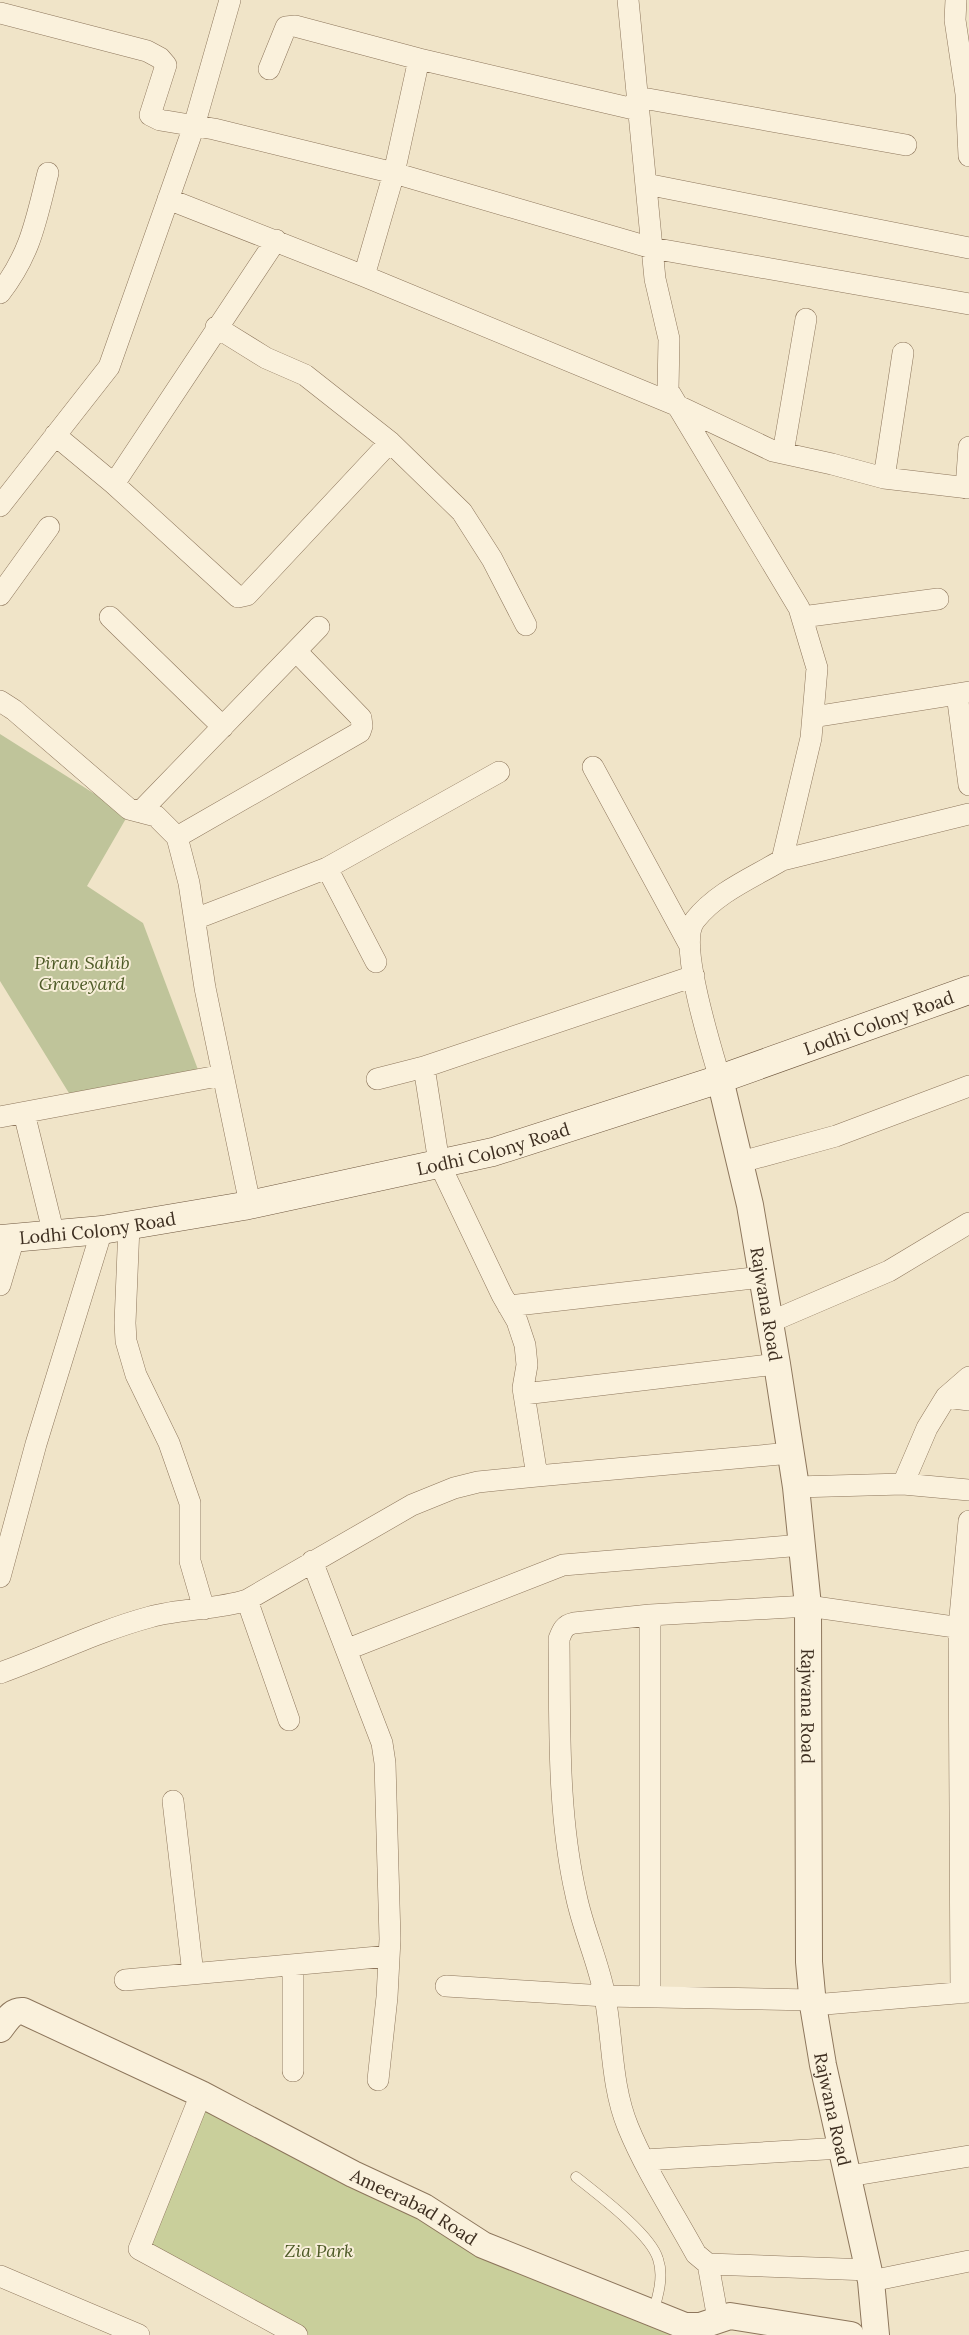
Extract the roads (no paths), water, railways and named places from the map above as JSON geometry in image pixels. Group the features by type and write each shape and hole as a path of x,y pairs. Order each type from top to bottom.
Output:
{"main road":[{"name":"Lodhi Colony Road","path":"7,1239 129,1226 250,1204 493,1152 720,1079 969,990"}],"street":[{"path":"0,506 110,367 194,126 230,0"},
{"path":"628,0 655,278 669,339 668,390 799,608 818,668 811,738 782,860"},
{"path":"956,0 962,23 969,156"},
{"path":"0,13 147,51 160,58 166,64 150,115 160,120 194,126 394,173 652,248 969,304"},
{"path":"269,69 281,34 286,27 295,26 419,59 638,103 906,145"},
{"path":"364,276 394,173 419,59"},
{"path":"0,294 16,272 30,244 48,172"},
{"path":"646,184 969,248"},
{"path":"168,199 276,240 676,405 773,450 884,478 967,488 969,446"},
{"path":"114,484 216,327 276,240"},
{"path":"784,453 806,319"},
{"path":"216,327 266,358 305,375 390,442 462,512 492,560 526,625"},
{"path":"884,478 903,353"},
{"path":"55,435 114,484 238,597 247,595 390,442"},
{"path":"0,595 49,527"},
{"path":"802,617 938,599"},
{"path":"110,617 223,727"},
{"path":"140,812 319,627"},
{"path":"177,837 360,732 362,726 361,718 296,651"},
{"path":"813,717 963,693 969,785"},
{"path":"0,701 14,710 129,809 156,816 177,837 189,883 205,988 250,1204"},
{"path":"592,767 689,944"},
{"path":"194,919 327,868 499,772"},
{"path":"720,1079 697,996 689,944 693,922 717,899 782,860 969,814"},
{"path":"327,868 376,962"},
{"path":"377,1079 424,1067 694,976"},
{"path":"424,1067 439,1163 517,1321 526,1345 527,1365 523,1388 537,1476"},
{"path":"0,1117 223,1075"},
{"name":"Rajwana Road","path":"720,1079 741,1162 770,1322 796,1487 808,1606 809,1962 823,2065 870,2276 876,2335"},
{"path":"741,1162 836,1136 969,1086"},
{"path":"24,1113 54,1235"},
{"path":"770,1322 889,1271 969,1223"},
{"path":"129,1226 126,1341 136,1375 169,1443 190,1503 190,1561 204,1609"},
{"path":"0,1576 36,1444 102,1230"},
{"path":"0,1285 7,1239"},
{"path":"508,1306 762,1277"},
{"path":"524,1394 777,1364"},
{"path":"903,1484 927,1428 946,1397 969,1377"},
{"path":"946,1397 969,1400"},
{"path":"0,1673 116,1627 152,1616 222,1607 247,1600 412,1505 437,1494 478,1482 791,1453"},
{"path":"796,1487 903,1484 969,1490"},
{"path":"446,1986 605,1996 813,2002 965,1993 964,1628 969,1520"},
{"path":"348,1649 563,1565 802,1545"},
{"path":"312,1561 348,1649 382,1742 385,1762 389,1956 387,1997 378,2080"},
{"path":"247,1600 289,1720"},
{"path":"964,1628 808,1606 650,1616 570,1624 562,1631 560,1639 560,1751 564,1816 576,1895 605,1996 617,2088 627,2126 696,2254 708,2264 870,2276 969,2261"},
{"path":"650,1616 650,1997"},
{"path":"173,1801 193,1974"},
{"path":"125,1980 389,1956"},
{"path":"293,1965 293,2071"},
{"name":"Ameerabad Road","path":"0,2028 16,2011 23,2011 201,2094 353,2174 424,2207 483,2245 653,2314 693,2327 730,2316 851,2335"},
{"path":"201,2094 140,2250 297,2335"},
{"path":"644,2160 842,2148"},
{"path":"849,2176 969,2156"},
{"path":"708,2264 718,2319"},
{"path":"0,2276 139,2335"}],"lane":[{"path":"576,2177 617,2209 648,2243 658,2258 661,2275 653,2314"}],"park label":[{"name":"Piran Sahib Graveyard","path":"82,972"},
{"name":"Zia Park","path":"319,2250"}]}
